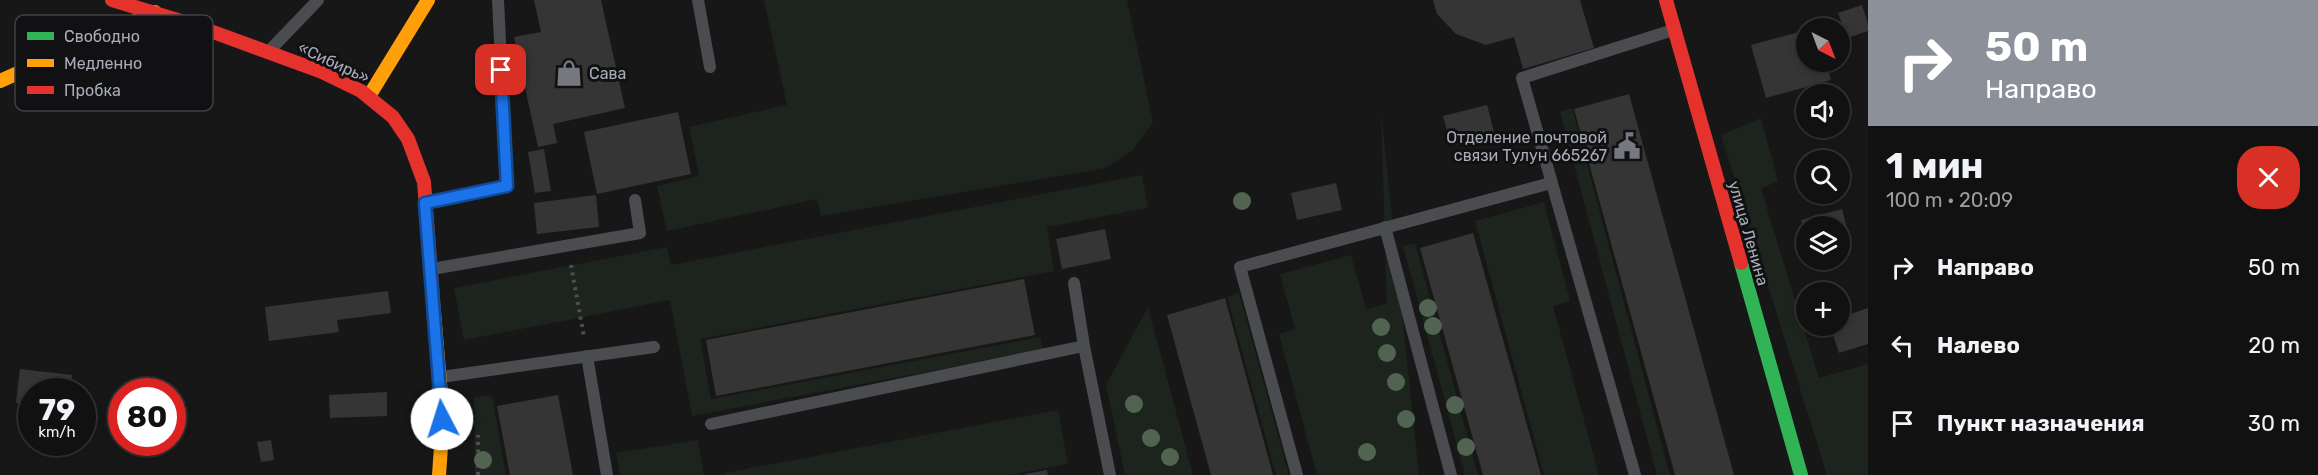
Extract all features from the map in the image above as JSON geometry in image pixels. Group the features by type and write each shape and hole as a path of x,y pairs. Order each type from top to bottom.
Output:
{"main road":[{"name":"«Сибирь»","path":"112,0 164,15"},
{"path":"369,96 428,0"},
{"name":"улица Ленина","path":"1666,0 1801,475"},
{"path":"148,15 155,12"},
{"name":"«Сибирь»","path":"213,32 328,75 369,96 394,118 413,147 424,182 442,419 440,475"}],"lane":[{"path":"269,52 318,0"},
{"path":"425,203 507,186 498,0"},
{"path":"698,0 710,67"},
{"path":"1635,475 1522,78 1674,30"},
{"path":"1297,475 1240,267 1551,183"},
{"path":"431,269 640,233 635,200"},
{"path":"1385,227 1451,475"},
{"path":"1074,283 1110,475"},
{"path":"711,424 1084,346"},
{"path":"439,378 654,347"},
{"path":"587,356 607,475"}],"path":[{"path":"568,246 587,356"},
{"path":"478,435 478,475"}],"shaded area":[{"path":"764,0 1127,0 1153,122 1133,150 1106,168 821,216 817,199 667,231 657,186 699,176 689,127 787,105"},
{"path":"1572,108 1670,475 1657,475 1560,112"},
{"path":"1381,111 1419,475 1317,475 1279,334 1295,329 1280,274 1351,255 1366,309 1387,304"},
{"path":"1761,118 1778,181 1761,189 1796,303 1796,336 1806,336 1819,378 1868,364 1868,475 1827,475 1721,135"},
{"path":"1142,175 1148,208 1047,227 1054,271 700,339 711,399 1040,337 1043,350 692,416 670,300 464,340 454,288 667,247 671,265"},
{"path":"1544,202 1570,301 1553,306 1599,475 1544,475 1475,221"},
{"path":"1415,243 1478,475 1465,475 1403,246"},
{"path":"1239,293 1289,475 1276,475 1227,297"},
{"path":"1148,307 1193,475 1125,475 1106,385"},
{"path":"492,395 506,475 475,475 474,397"},
{"path":"1058,410 1068,464 1010,475 725,475 725,473"},
{"path":"698,440 704,475 620,475 616,453"}],"building":[{"name":"Сава","path":"534,0 601,0 625,108 553,124 557,143 538,147 514,37 541,32"},
{"path":"1433,0 1580,0 1594,48 1523,69 1514,37 1486,45 1456,34 1437,14"},
{"path":"1862,5 1868,31 1850,37 1850,18 1840,18 1838,13"},
{"path":"1796,33 1796,72 1829,72 1831,80 1817,84 1796,84 1796,90 1766,98 1751,45"},
{"path":"1629,94 1734,475 1675,475 1574,109"},
{"path":"1487,105 1495,136 1451,146 1443,116"},
{"path":"678,112 691,174 597,194 584,132"},
{"path":"544,149 551,191 535,193 528,152"},
{"path":"1336,183 1342,210 1297,220 1291,193"},
{"path":"596,195 599,227 537,234 534,203"},
{"path":"1842,209 1844,216 1816,216"},
{"path":"1105,229 1111,259 1062,269 1056,239"},
{"path":"1473,233 1541,475 1483,475 1420,248"},
{"path":"1024,279 1035,335 716,396 706,340"},
{"path":"388,291 391,313 337,320 339,332 269,341 265,307"},
{"path":"1225,298 1273,475 1211,475 1167,315"},
{"path":"1868,308 1868,344 1839,353 1833,336 1850,336 1850,314"},
{"path":"20,369 72,375 72,378 19,378"},
{"path":"387,392 387,416 330,418 329,395"},
{"path":"558,395 573,475 510,475 497,406"},
{"path":"271,440 274,460 261,462 257,442"},
{"path":"1047,470 1048,475 1025,475 1025,474"}],"traffic: fast":[{"path":"1741,263 1801,475"}],"traffic: slow":[{"path":"369,96 428,0"},
{"path":"148,15 155,12"},
{"path":"0,81 15,74"},
{"path":"434,312 443,419 439,475"}],"traffic: jam":[{"path":"112,0 161,15"},
{"path":"1666,0 1741,263"},
{"path":"213,32 322,72 361,91 393,117 408,139 424,182 434,312"}],"place":[{"name":"Сава","path":"569,73"},
{"name":"Отделение почтовой связи Тулун 665267","path":"1627,146"}],"route":[{"path":"442,419 425,203 507,186 501,70"}]}
